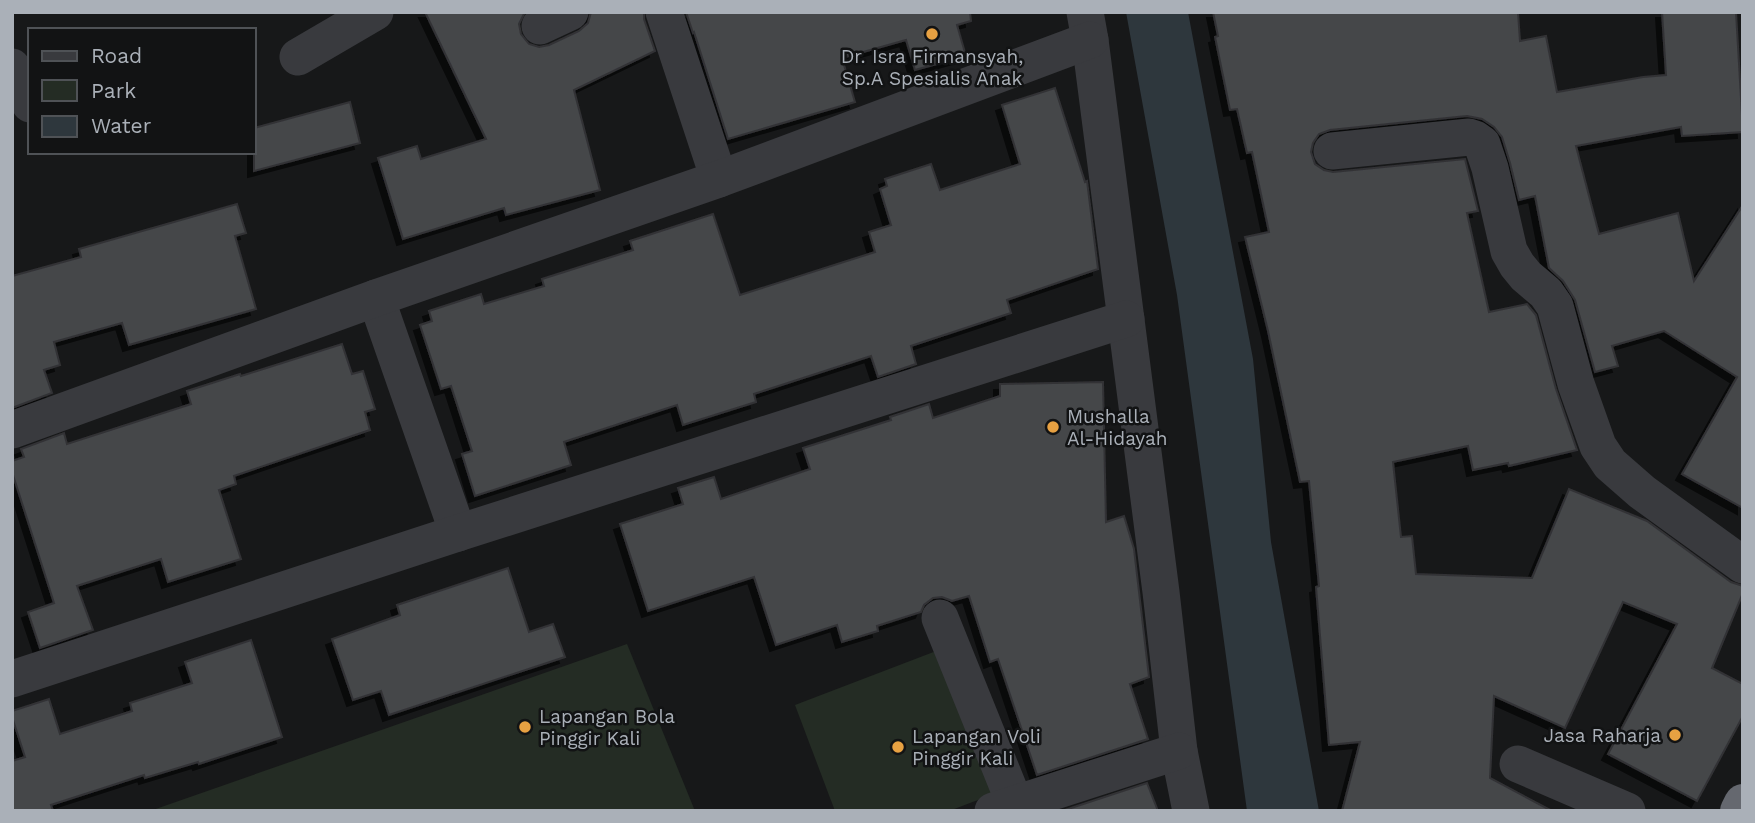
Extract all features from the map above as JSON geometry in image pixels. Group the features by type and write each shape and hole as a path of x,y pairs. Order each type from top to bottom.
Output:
{"highway":[{"path":"1739,811 1743,803"}],"street":[{"path":"298,57 375,12"},
{"path":"664,12 719,179"},
{"path":"12,430 376,298 719,179 1087,26 1161,592 1179,751 1191,811"},
{"path":"12,66 28,100"},
{"path":"1332,151 1469,137 1482,144 1510,251 1526,276 1546,293 1555,306 1576,384 1598,446 1610,464 1642,492 1743,565"},
{"path":"376,298 458,533"},
{"path":"12,680 458,533 1126,319"},
{"path":"940,618 1004,807 1179,751"},
{"path":"1518,764 1627,811"}],"green space":[{"name":"Lapangan Bola Pinggir Kali","path":"627,644 695,811 150,811"},
{"name":"Lapangan Voli Pinggir Kali","path":"944,648 1004,790 949,811 835,811 795,705"}],"water":[{"path":"1126,12 1188,12 1253,359 1271,542 1319,811 1247,811 1177,295"}],"building":[{"path":"425,12 525,12 519,24 521,34 529,44 539,47 579,31 588,23 591,12 644,12 655,51 574,90 600,190 506,215 504,208 403,239 378,158 417,146 421,159 486,139"},
{"path":"686,12 970,12 971,21 957,25 966,56 915,70 906,40 842,58 855,102 728,139"},
{"path":"1213,12 1518,12 1520,41 1546,36 1557,92 1666,75 1662,12 1736,12 1743,132 1682,136 1681,127 1576,146 1599,234 1678,213 1694,281 1743,205 1743,508 1682,474 1737,377 1664,331 1612,346 1618,366 1595,372 1575,300 1563,281 1549,268 1535,196 1519,200 1502,137 1494,127 1482,119 1467,116 1330,130 1319,134 1311,152 1315,164 1333,172 1465,159 1478,211 1467,213 1489,312 1527,304 1536,315 1556,389 1577,450 1509,466 1508,463 1473,470 1468,446 1393,462 1401,537 1412,536 1416,574 1532,578 1569,489 1647,521 1731,582 1743,586 1743,593 1712,668 1743,684 1743,716 1697,801 1608,754 1677,624 1623,602 1565,728 1494,696 1490,778 1552,811 1342,811 1360,742 1329,745 1309,481 1300,482 1245,237 1269,232 1252,152 1247,153 1237,109 1230,110 1215,37 1218,36"},
{"path":"1055,88 1085,182 1087,181 1098,269 1007,300 1011,313 911,346 916,364 878,377 871,356 754,394 756,402 683,425 677,405 564,442 571,465 475,496 462,454 472,451 451,386 441,389 420,325 432,321 429,311 481,294 484,304 544,286 542,279 633,250 630,241 713,214 740,295 875,252 869,232 891,225 880,189 887,186 885,179 931,164 940,190 1020,164 1002,105"},
{"path":"350,102 360,143 254,171 256,127"},
{"path":"237,204 246,233 235,236 256,309 129,345 122,323 54,342 60,365 44,370 52,393 12,408 12,276 81,257 79,249"},
{"path":"342,344 352,374 363,371 375,409 365,412 370,430 234,476 236,484 219,490 241,559 168,582 161,559 77,586 93,630 40,648 28,612 54,603 12,472 12,461 24,457 21,449 64,433 67,444 191,404 187,391"},
{"path":"1103,382 1106,522 1124,516 1134,549 1149,677 1130,684 1148,739 1037,775 998,659 990,662 969,596 952,601 942,597 933,598 924,605 921,612 877,626 878,631 842,642 837,625 776,645 754,577 648,611 620,524 683,504 678,488 714,477 721,499 810,469 803,448 891,420 890,417 929,404 933,418 1000,396 1000,384"},
{"path":"508,568 529,632 553,624 565,657 389,715 381,691 353,700 332,639 400,615 397,605"},
{"path":"251,640 282,737 199,764 198,762 145,778 144,775 51,805 53,811 12,811 12,761 25,757 12,711 49,699 60,734 132,711 130,703 192,683 185,662"},
{"path":"1147,783 1158,811 1062,811"}],"place":[{"name":"Dr. Isra Firmansyah, Sp.A Spesialis Anak","path":"932,34"},
{"name":"Mushalla Al-Hidayah","path":"1053,427"},
{"name":"Lapangan Bola Pinggir Kali","path":"525,727"},
{"name":"Jasa Raharja","path":"1675,735"},
{"name":"Lapangan Voli Pinggir Kali","path":"898,747"}]}
